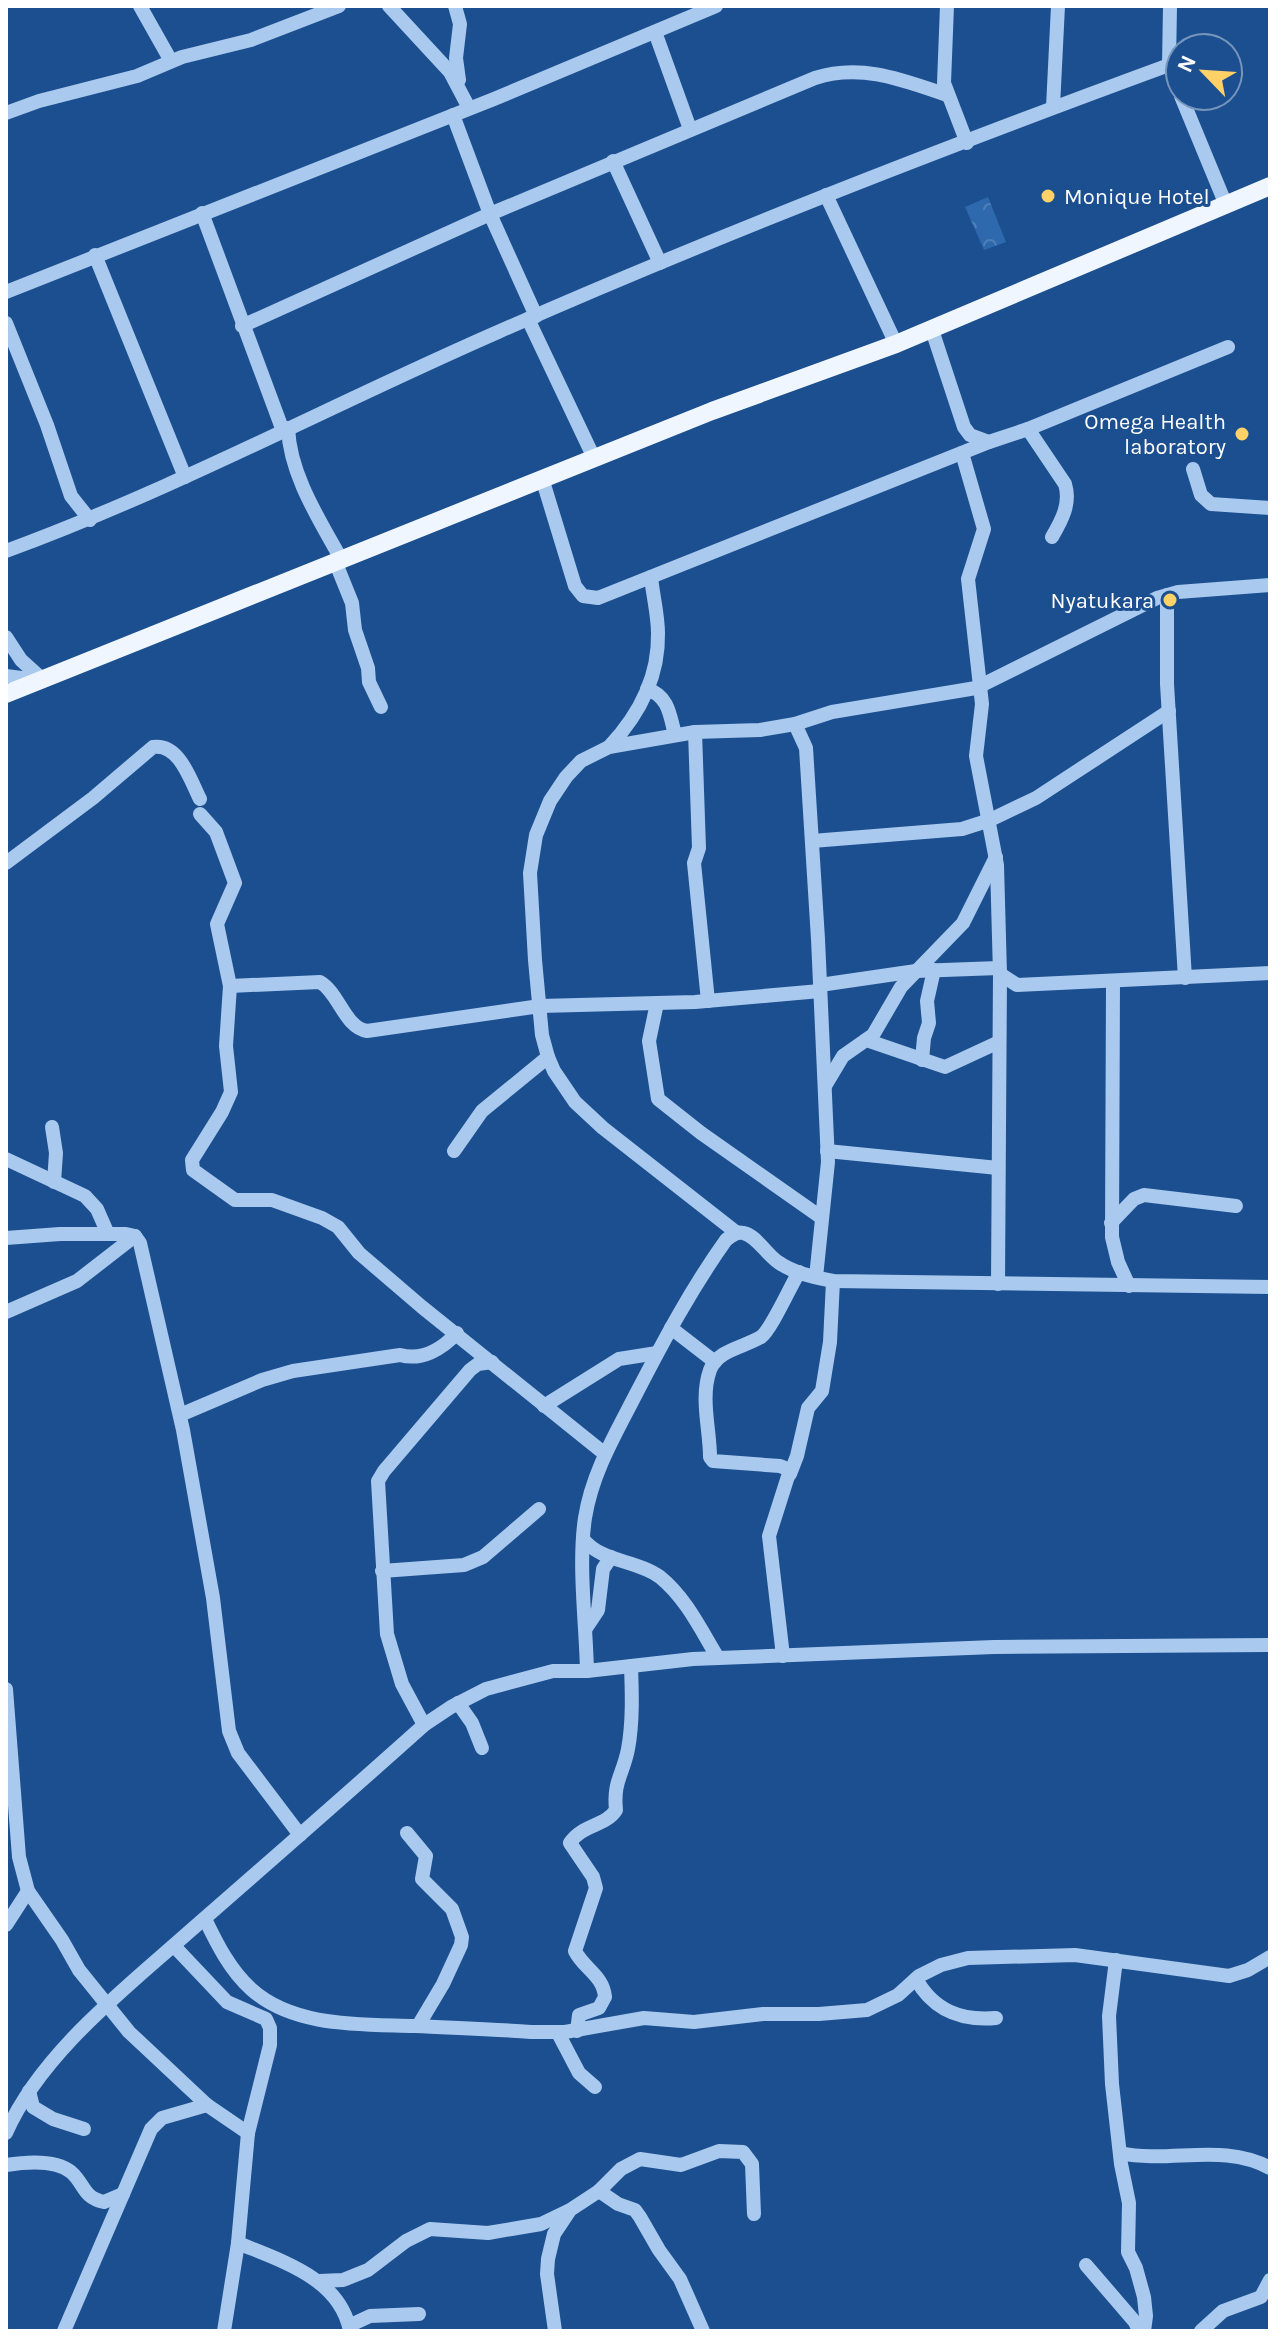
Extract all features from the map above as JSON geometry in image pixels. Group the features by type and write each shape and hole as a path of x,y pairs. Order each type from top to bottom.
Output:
{"main road":[{"path":"6,694 712,411 932,330 1270,186"}],"street":[{"path":"140,6 171,61"},
{"path":"6,113 30,103 137,76 171,61 251,40 301,13 339,6"},
{"path":"389,6 447,69 469,108"},
{"path":"455,6 460,24 456,58 461,93"},
{"path":"6,292 453,115 716,6"},
{"path":"947,6 943,73 947,95 967,143"},
{"path":"1053,107 1058,6"},
{"path":"1170,6 1170,32"},
{"path":"655,32 690,129"},
{"path":"6,551 90,520 228,459 285,429 660,263 826,195 1164,67"},
{"path":"242,326 613,161 831,73 859,71 875,74 947,95"},
{"path":"1188,112 1226,205"},
{"path":"453,115 532,318 594,458"},
{"path":"613,161 660,263"},
{"path":"826,195 896,344"},
{"path":"202,213 242,326 285,429 309,501 338,560 352,603 355,630 368,668 369,682 381,707"},
{"path":"95,255 185,477"},
{"path":"6,323 47,425 71,496 90,520"},
{"path":"932,330 967,432 966,452 984,529 968,577 982,704 976,756 996,855 1000,971 998,1284"},
{"path":"542,478 575,586 583,596 598,598 1228,347"},
{"path":"1028,429 1065,484 1067,492 1063,519 1052,537"},
{"path":"967,432 989,442"},
{"path":"1193,469 1201,495 1211,504 1270,508"},
{"path":"609,747 627,727 647,689 658,645 659,630 651,577"},
{"path":"1270,585 1167,595 980,686 832,712 795,724 753,731 695,732 609,747 581,761 550,801 536,835 530,873 542,1035 554,1071 575,1102 603,1128 737,1233 747,1234 778,1262 799,1272 833,1281 1270,1287"},
{"path":"1167,595 1169,711 1185,978"},
{"path":"6,637 21,660 40,680"},
{"path":"6,676 40,680"},
{"path":"647,689 657,692 666,701 675,735"},
{"path":"812,841 962,829 990,820 1036,798 1169,711"},
{"path":"795,724 806,748 825,1087 827,1151 816,1277"},
{"path":"695,732 699,848 694,863 708,1001"},
{"path":"6,863 93,798 153,747 163,746 172,751 200,799"},
{"path":"200,814 216,832 235,883 217,924 230,986 226,1046 231,1092 192,1160 193,1170 235,1200 272,1200 331,1222 359,1253 605,1454"},
{"path":"825,1087 843,1056 876,1031 901,987 963,923 996,855"},
{"path":"922,1060 929,1023 927,1001 934,970"},
{"path":"230,986 320,982 328,987 356,1027 367,1031 540,1006 708,1001 820,988 916,971 1000,971 1017,985 1270,973"},
{"path":"1113,982 1111,1223 1114,1248 1129,1286"},
{"path":"657,1003 649,1041 658,1099 822,1218"},
{"path":"866,1040 948,1067 999,1042"},
{"path":"454,1151 482,1111 548,1057"},
{"path":"52,1127 56,1153 54,1182"},
{"path":"827,1151 998,1168"},
{"path":"6,1159 72,1189 92,1202 108,1234"},
{"path":"1111,1223 1134,1199 1144,1195 1236,1206"},
{"path":"587,1671 583,1539 585,1515 605,1454 671,1328 717,1252 726,1240 737,1233"},
{"path":"6,1238 60,1234 135,1236"},
{"path":"6,1312 77,1281 135,1236"},
{"path":"135,1236 145,1258 180,1415 213,1598 229,1731 238,1753 300,1835"},
{"path":"790,1474 790,1470 780,1466 711,1460 705,1410 709,1373 715,1362 764,1335 799,1272"},
{"path":"783,1656 769,1536 797,1456 808,1408 822,1391 830,1342 833,1281"},
{"path":"671,1328 715,1362"},
{"path":"180,1415 262,1380 293,1371 400,1355 413,1359 439,1349 457,1333"},
{"path":"544,1406 619,1359 657,1353"},
{"path":"424,1725 402,1684 387,1634 377,1485 379,1478 470,1370 478,1364 492,1362"},
{"path":"382,1571 464,1565 483,1557 539,1509"},
{"path":"583,1539 592,1549 660,1577 689,1609 718,1658"},
{"path":"586,1628 598,1610 603,1569 611,1557"},
{"path":"6,2133 17,2107 29,2091 105,2004 424,1725 486,1689 553,1671 587,1671 718,1658 994,1647 1270,1645"},
{"path":"577,2031 579,2015 599,2008 605,1997 597,1975 575,1951 596,1888 593,1877 570,1843 585,1829 612,1817 616,1810 614,1793 628,1750 631,1729 631,1666"},
{"path":"7,1695 19,1857 28,1891 79,1970 129,2032 207,2105 248,2133"},
{"path":"458,1703 472,1723 482,1748"},
{"path":"407,1833 426,1856 422,1879 452,1909 462,1937 443,1984 418,2026"},
{"path":"6,1925 28,1891"},
{"path":"205,1919 224,1957 244,1982 261,1997 280,2007 327,2021 558,2033 644,2018 694,2022 763,2014 867,2010 898,1995 916,1979 941,1965 968,1958 1075,1955 1229,1976 1248,1970 1270,1957"},
{"path":"174,1946 227,2002 269,2023 270,2045 248,2133 238,2243 224,2331"},
{"path":"1116,1960 1109,2016 1112,2084 1129,2203 1128,2252 1144,2297 1146,2316 1141,2331"},
{"path":"916,1979 931,2000 955,2015 968,2019 996,2018"},
{"path":"558,2033 575,2066 595,2087"},
{"path":"29,2091 33,2107 43,2114 84,2129"},
{"path":"64,2331 151,2129 162,2118 207,2105"},
{"path":"319,2281 343,2280 368,2270 406,2241 430,2229 499,2231 541,2224 599,2191 621,2169 640,2159 681,2165 719,2151 738,2151 747,2155 752,2164 754,2214"},
{"path":"1120,2153 1142,2158 1211,2154 1248,2158 1270,2168"},
{"path":"6,2165 43,2163 58,2166 73,2173 85,2192 104,2202 123,2194"},
{"path":"599,2191 635,2210 680,2279 703,2331"},
{"path":"555,2331 547,2274 548,2259 554,2234 570,2210"},
{"path":"238,2243 280,2260 319,2281 353,2324 370,2316 419,2314"},
{"path":"1086,2265 1141,2331"},
{"path":"1201,2331 1223,2311 1261,2297 1270,2280"}],"green space":[{"path":"988,197 1006,242 984,250 965,207"}],"place":[{"name":"Monique Hotel","path":"1048,196"},
{"name":"Omega Health laboratory","path":"1242,434"},
{"name":"Nyatukara","path":"1170,600"}]}
